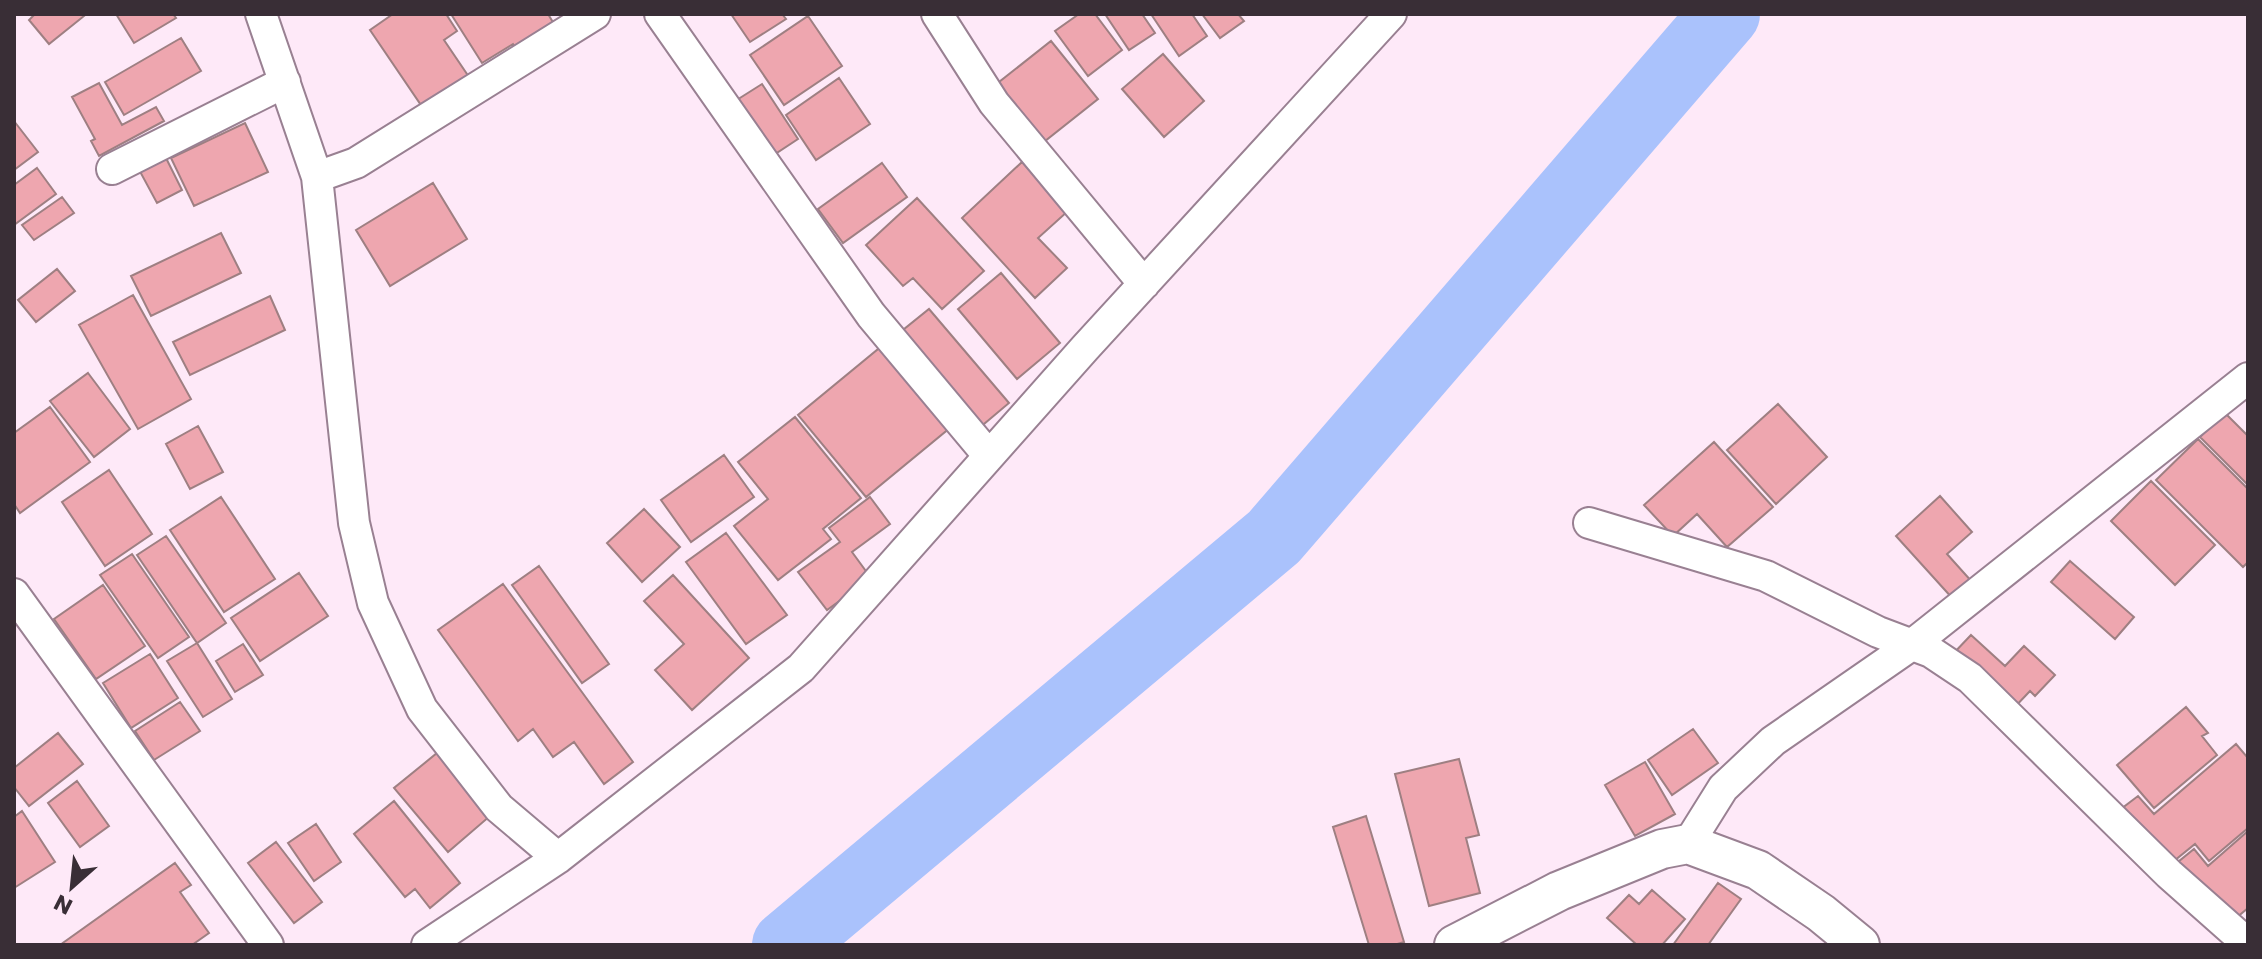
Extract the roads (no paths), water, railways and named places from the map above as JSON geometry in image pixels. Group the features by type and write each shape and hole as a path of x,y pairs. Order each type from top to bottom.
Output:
{"street":[{"path":"261,14 317,177 354,523 373,603 422,709 499,808 558,858"},
{"path":"317,177 356,163 595,14"},
{"path":"660,14 871,315 989,456"},
{"path":"937,14 994,103 1144,284"},
{"path":"427,945 558,858 801,668 1144,284 1391,14"},
{"path":"112,169 285,82"},
{"path":"1688,844 1723,788 1773,741 1913,644 2248,378"},
{"path":"1589,523 1766,576 1878,632 1913,644 1953,665 1970,678 2169,874 2248,944"},
{"path":"14,594 268,945"},
{"path":"1454,945 1559,891 1662,849 1688,844 1758,870 1821,913 1860,945"}],"waterway":[{"path":"787,945 1274,537 1725,14"}]}
